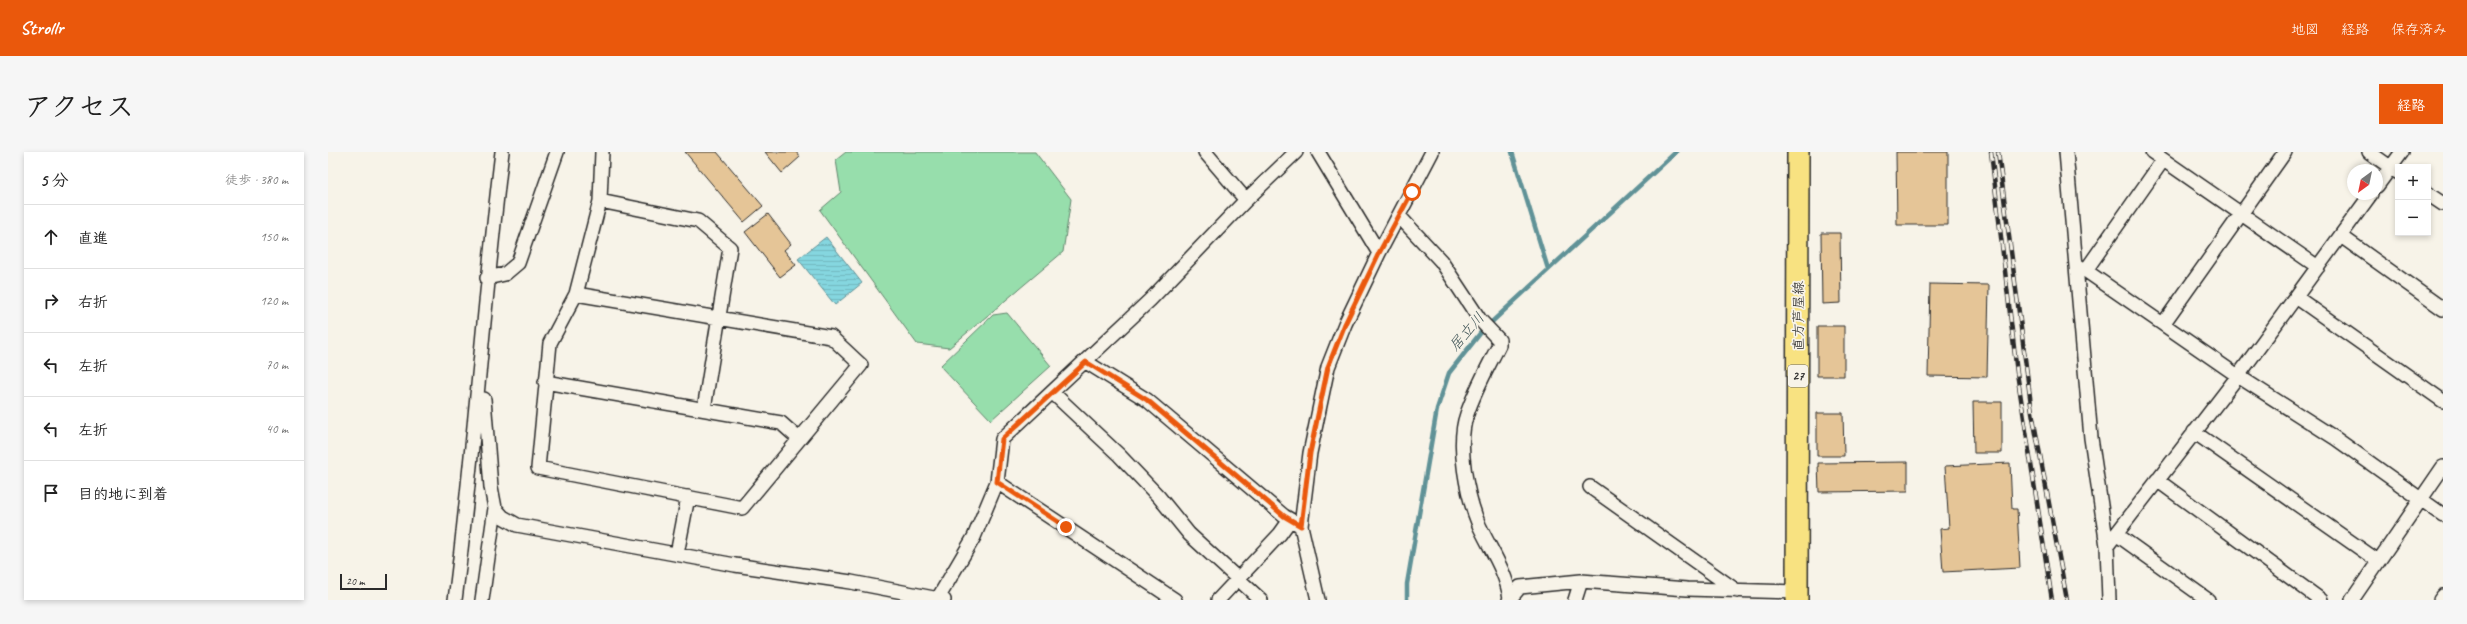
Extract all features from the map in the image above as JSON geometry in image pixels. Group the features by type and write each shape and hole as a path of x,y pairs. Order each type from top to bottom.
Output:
{"main road":[{"name":"直方芦屋線","path":"1797,596 1798,152"}],"street":[{"path":"455,600 481,367 487,278 502,152"},
{"path":"487,278 505,274 518,263 557,152"},
{"path":"576,294 831,337 861,365 742,508 538,468 545,382 550,343 576,294 600,202 602,152"},
{"path":"1205,152 1246,200"},
{"path":"495,508 503,517 517,525 939,599 974,537 997,482 1002,439 1053,393 1150,300 1246,200 1296,152"},
{"path":"1318,152 1379,253"},
{"path":"1318,600 1296,523 1328,367 1345,324 1379,253 1432,152"},
{"path":"2066,152 2081,267 2091,438 2106,546 2109,600"},
{"path":"2152,152 2318,267"},
{"path":"2163,324 2285,152"},
{"path":"2369,152 2394,170"},
{"path":"2383,180 2394,170 2402,152"},
{"path":"2081,267 2163,160"},
{"path":"2431,196 2443,204"},
{"path":"2106,546 2238,376 2367,200"},
{"path":"600,202 698,220 730,248 704,409"},
{"path":"1399,216 1441,262 1480,320 1494,334 1499,345 1466,415 1462,449 1468,492 1479,524 1508,583 1509,599"},
{"path":"2341,236 2443,309"},
{"path":"2081,267 2238,376 2335,438 2443,515"},
{"path":"2296,297 2443,401"},
{"path":"1086,362 1147,400 1296,523"},
{"path":"481,367 491,487 495,508 482,600"},
{"path":"545,382 781,423 799,439"},
{"path":"1053,393 1119,455 1159,497 1189,534 1261,600"},
{"path":"2194,432 2378,561"},
{"path":"2352,600 2443,467"},
{"path":"2157,480 2321,600"},
{"path":"997,482 1175,600"},
{"path":"1590,487 1737,590"},
{"path":"677,554 688,498"},
{"path":"1218,600 1296,523"},
{"path":"2116,534 2208,600"},
{"path":"1509,599 1520,587 1581,581 1687,589 1737,590 1797,596"},
{"path":"1575,600 1581,581"},
{"path":"1680,600 1687,589"},
{"path":"2440,600 2443,596"}],"green space":[{"path":"846,152 1035,152 1071,199 1063,252 949,348 917,344 820,210 841,192 836,160"},
{"path":"1007,313 1051,366 991,420 940,366 993,315"}],"water":[{"path":"826,237 862,283 835,305 798,259"}],"building":[{"path":"685,152 717,152 763,206 744,222"},
{"path":"765,152 796,152 800,157 782,173"},
{"path":"1896,152 1948,152 1948,225 1897,225"},
{"path":"768,214 791,244 784,250 796,265 780,277 745,232"},
{"path":"1821,233 1840,233 1841,303 1822,304"},
{"path":"1930,284 1989,285 1987,377 1928,376"},
{"path":"1817,326 1844,326 1844,376 1817,376"},
{"path":"1973,402 2002,402 2002,453 1974,453"},
{"path":"1817,413 1843,413 1844,456 1817,456"},
{"path":"1908,462 1908,491 1819,492 1818,463"},
{"path":"2010,463 2012,509 2017,509 2020,568 1943,572 1940,529 1949,528 1945,466"}],"waterway":[{"path":"1512,152 1548,269"},
{"name":"居立川","path":"1407,600 1407,584 1437,409 1449,373 1482,331 1676,152"}],"railway":[{"path":"1991,152 2017,373 2052,600"},
{"path":"1998,152 2032,412 2067,600"}],"route":[{"path":"1066,527 997,482 999,451 1002,439 1086,362 1147,400 1284,516 1301,526 1310,453 1328,367 1345,324 1368,279 1379,253 1412,192"}]}
